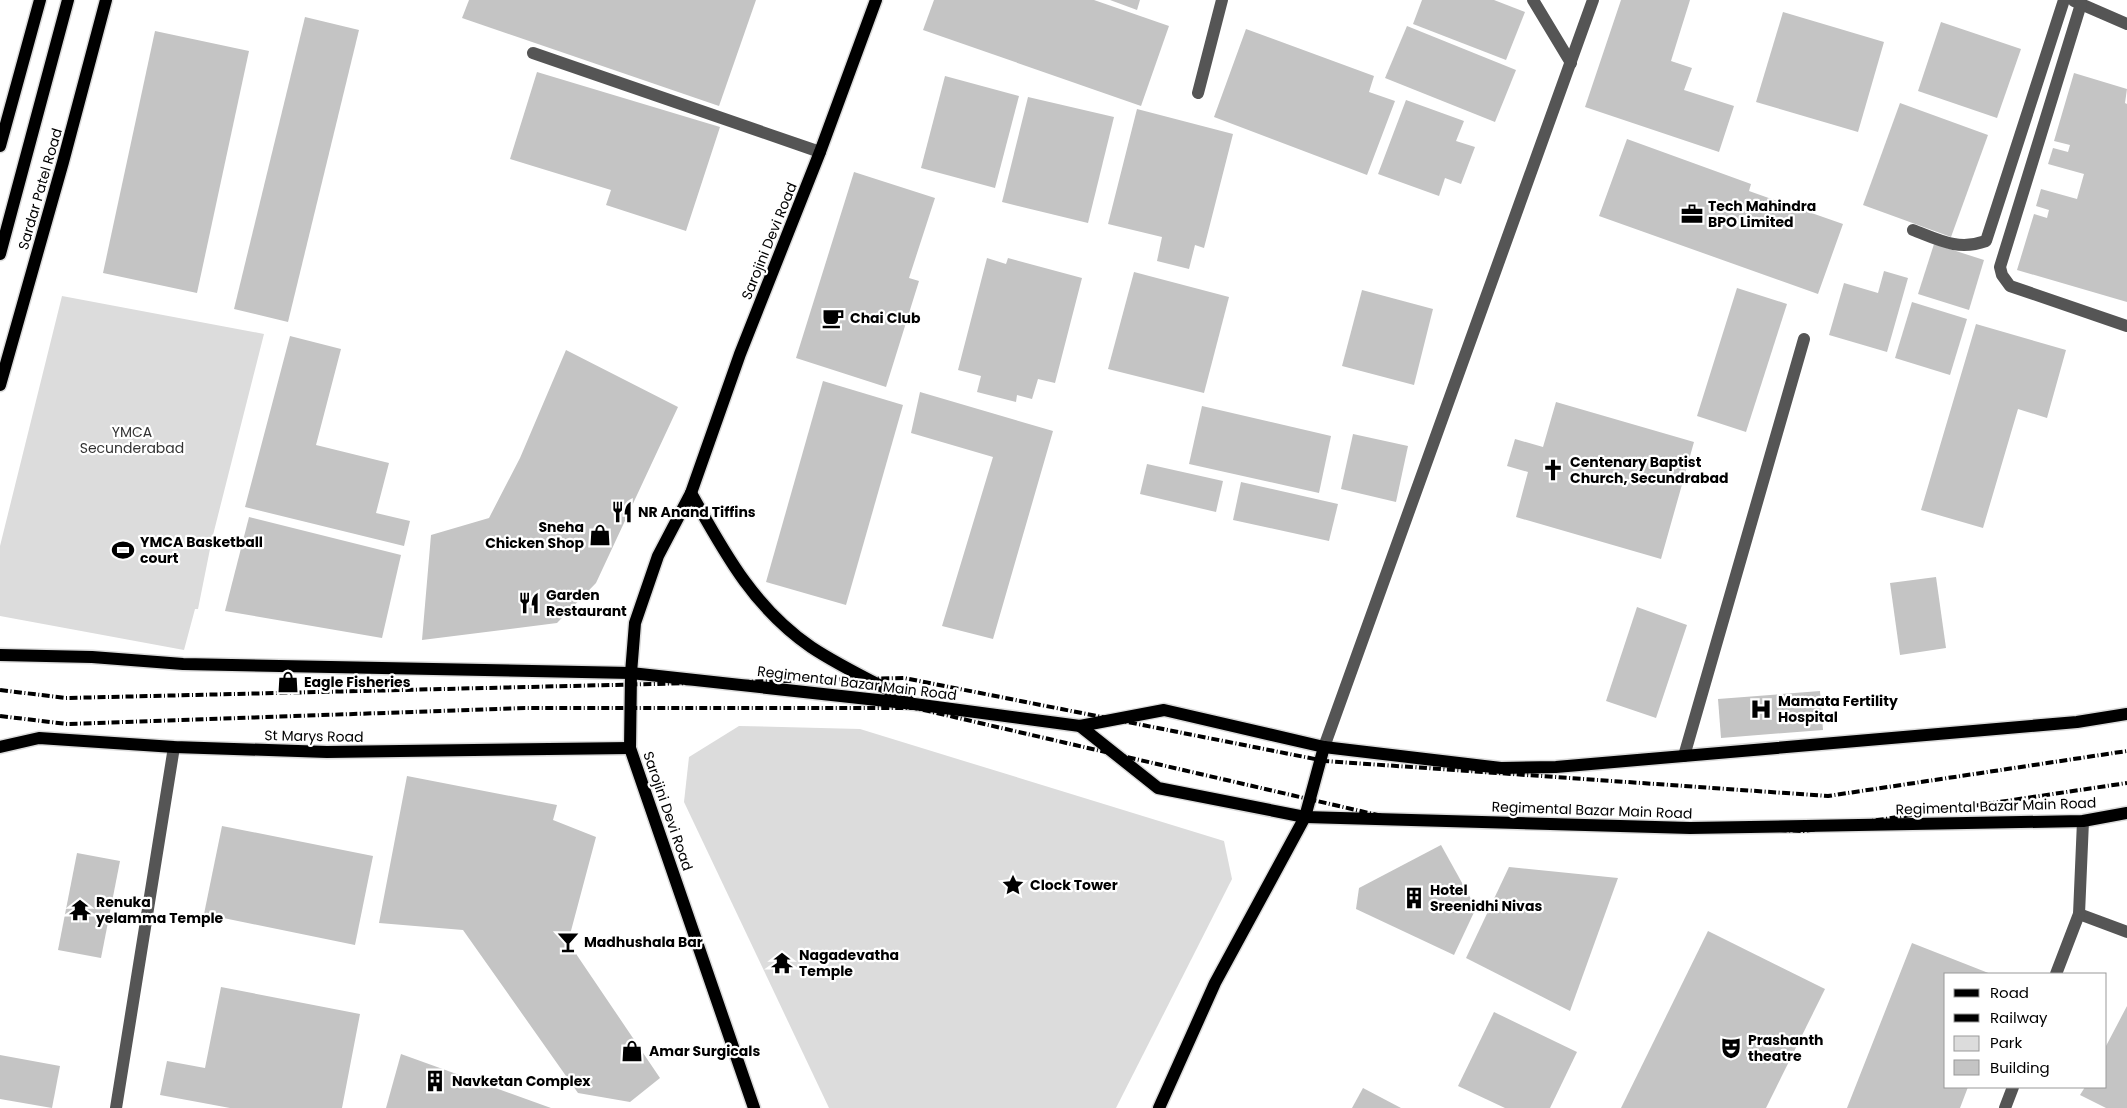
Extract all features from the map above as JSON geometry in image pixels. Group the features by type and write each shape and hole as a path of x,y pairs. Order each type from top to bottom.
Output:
{"main road":[{"path":"0,146 40,0"},
{"path":"0,254 68,0"},
{"name":"Sardar Patel Road","path":"0,385 63,162 106,0"},
{"name":"Sarojini Devi Road","path":"754,1108 630,748 631,673 635,623 658,556 691,493 740,354 820,152 876,0"},
{"path":"691,493 729,561 765,607 811,646 914,704"},
{"path":"0,655 92,657 183,664 631,673"},
{"name":"Regimental Bazar Main Road","path":"631,673 914,704 1080,726 1164,710 1324,747 1501,768 1556,766 1684,756 2077,722 2127,714"},
{"name":"Regimental Bazar Main Road","path":"1080,726 1158,788 1305,817 1690,828 2083,821 2127,814"},
{"name":"St Marys Road","path":"0,748 39,738 174,747 327,752 630,748"},
{"path":"1159,1108 1215,983 1305,817 1324,747"}],"street":[{"path":"1198,93 1222,0"},
{"path":"1533,0 1571,63"},
{"path":"1324,747 1593,0"},
{"path":"1913,230 1947,243 1963,246 1986,241 2064,0"},
{"path":"2127,24 2076,2 2000,267 2002,275 2010,286 2127,326"},
{"path":"533,53 820,152"},
{"path":"1684,756 1804,339"},
{"path":"116,1108 174,747"},
{"path":"2056,973 2079,914 2083,821"},
{"path":"2079,914 2127,932"},
{"path":"2005,1108 2013,1088"}],"green space":[{"name":"YMCA Secunderabad","path":"62,296 264,334 212,539 198,609 195,609 184,650 0,616 0,546"},
{"path":"739,726 860,729 1224,841 1232,879 1116,1108 829,1108 684,802 689,757"}],"building":[{"path":"469,0 756,0 719,106 462,18"},
{"path":"934,0 1094,0 1169,26 1141,106 923,30"},
{"path":"1110,0 1140,0 1137,10"},
{"path":"1422,0 1494,0 1525,12 1506,60 1413,24"},
{"path":"1621,0 1690,0 1671,61 1692,68 1684,90 1734,106 1719,152 1585,107"},
{"path":"1783,12 1884,42 1858,132 1756,102"},
{"path":"305,17 359,30 288,322 234,309"},
{"path":"1941,22 2021,49 1997,118 1918,91"},
{"path":"1407,26 1516,70 1495,122 1385,78"},
{"path":"1246,29 1374,76 1369,92 1395,101 1367,175 1214,117"},
{"path":"155,31 249,51 197,293 103,273"},
{"path":"537,72 720,127 686,231 606,205 611,190 510,159"},
{"path":"2074,73 2127,89 2125,103 2127,104 2127,302 2017,270 2034,214 2047,218 2049,210 2036,206 2041,189 2077,199 2084,174 2048,164 2053,148 2068,152 2070,145 2054,141"},
{"path":"945,76 1019,96 995,188 921,168"},
{"path":"1028,97 1114,117 1088,223 1002,202"},
{"path":"1406,100 1464,121 1456,141 1475,147 1461,184 1445,178 1439,196 1378,174"},
{"path":"1900,103 1988,135 1951,237 1863,205"},
{"path":"1137,109 1233,134 1204,248 1195,245 1189,269 1157,261 1162,237 1108,224"},
{"path":"1627,139 1751,184 1749,191 1843,224 1818,294 1599,216"},
{"path":"854,172 935,198 909,278 919,281 886,387 796,358"},
{"path":"1934,244 1984,260 1969,310 1918,294"},
{"path":"987,258 1006,264 1008,258 1082,278 1055,383 1038,379 1032,399 1017,395 1016,402 977,392 981,376 958,370"},
{"path":"1884,271 1908,278 1887,352 1829,335 1844,283 1878,293"},
{"path":"1134,272 1229,297 1204,393 1108,369"},
{"path":"1737,288 1787,304 1746,432 1697,416"},
{"path":"1362,290 1433,309 1414,385 1342,366"},
{"path":"1912,302 1967,319 1950,375 1895,358"},
{"path":"1976,324 2066,350 2047,418 2018,409 1983,528 1921,510"},
{"path":"290,336 341,349 316,445 389,463 376,513 410,521 404,546 245,507"},
{"path":"566,350 678,407 596,583 557,623 422,640 431,535 489,518 520,458"},
{"path":"823,381 903,405 846,605 766,582"},
{"path":"920,392 1053,431 993,639 942,626 993,457 911,433"},
{"path":"1556,402 1694,442 1661,559 1516,517 1528,472 1507,466 1515,439 1543,447"},
{"path":"1202,406 1331,436 1319,493 1189,464"},
{"path":"1353,434 1408,446 1396,502 1341,489"},
{"path":"1147,464 1223,481 1216,512 1140,494"},
{"path":"1241,482 1338,504 1329,541 1233,520"},
{"path":"249,517 401,555 382,638 225,611"},
{"path":"1936,577 1946,648 1900,655 1890,583"},
{"path":"1637,607 1687,625 1656,718 1606,701"},
{"path":"1820,691 1823,730 1721,738 1718,699"},
{"path":"407,776 557,805 553,820 596,837 568,942 660,1078 630,1102 578,1093 463,930 379,923"},
{"path":"222,826 373,856 355,945 204,914"},
{"name":"Hotel Sreenidhi Nivas","path":"1441,845 1476,908 1454,955 1356,909 1359,888"},
{"path":"77,853 120,861 101,958 58,950"},
{"path":"1509,867 1618,878 1570,1011 1466,958"},
{"path":"1708,931 1825,989 1766,1108 1621,1108"},
{"path":"1912,943 1988,973 1944,973 1944,1088 1968,1088 1960,1108 1847,1108"},
{"path":"221,987 360,1014 342,1108 230,1108 160,1095 167,1061 205,1068"},
{"path":"2127,1006 2127,1108 2106,1108 2080,1095 2084,1088 2107,1088 2107,1044"},
{"path":"1494,1012 1577,1052 1550,1108 1505,1108 1458,1086"},
{"name":"Navketan Complex","path":"401,1054 551,1108 386,1108"},
{"path":"0,1055 60,1066 52,1108 0,1099"},
{"path":"1363,1088 1401,1108 1352,1108"}],"railway":[{"path":"0,690 66,698 904,678 1325,761 1828,796 2127,751"},
{"path":"0,716 67,724 525,708 915,708 1382,816 1804,831 2127,783"}],"place":[{"name":"Tech Mahindra BPO Limited","path":"1692,214"},
{"name":"Chai Club","path":"833,318"},
{"name":"Centenary Baptist Church, Secundrabad","path":"1553,470"},
{"name":"NR Anand Tiffins","path":"622,512"},
{"name":"Sneha Chicken Shop","path":"600,535"},
{"name":"YMCA Basketball court","path":"123,550"},
{"name":"Garden Restaurant","path":"529,603"},
{"name":"Eagle Fisheries","path":"288,682"},
{"name":"Mamata Fertility Hospital","path":"1761,709"},
{"name":"Clock Tower","path":"1013,885"},
{"name":"Hotel Sreenidhi Nivas","path":"1414,898"},
{"name":"Renuka yelamma Temple","path":"80,910"},
{"name":"Madhushala Bar","path":"568,942"},
{"name":"Nagadevatha Temple","path":"782,963"},
{"name":"Prashanth theatre","path":"1731,1048"},
{"name":"Amar Surgicals","path":"632,1051"},
{"name":"Navketan Complex","path":"435,1081"}]}
